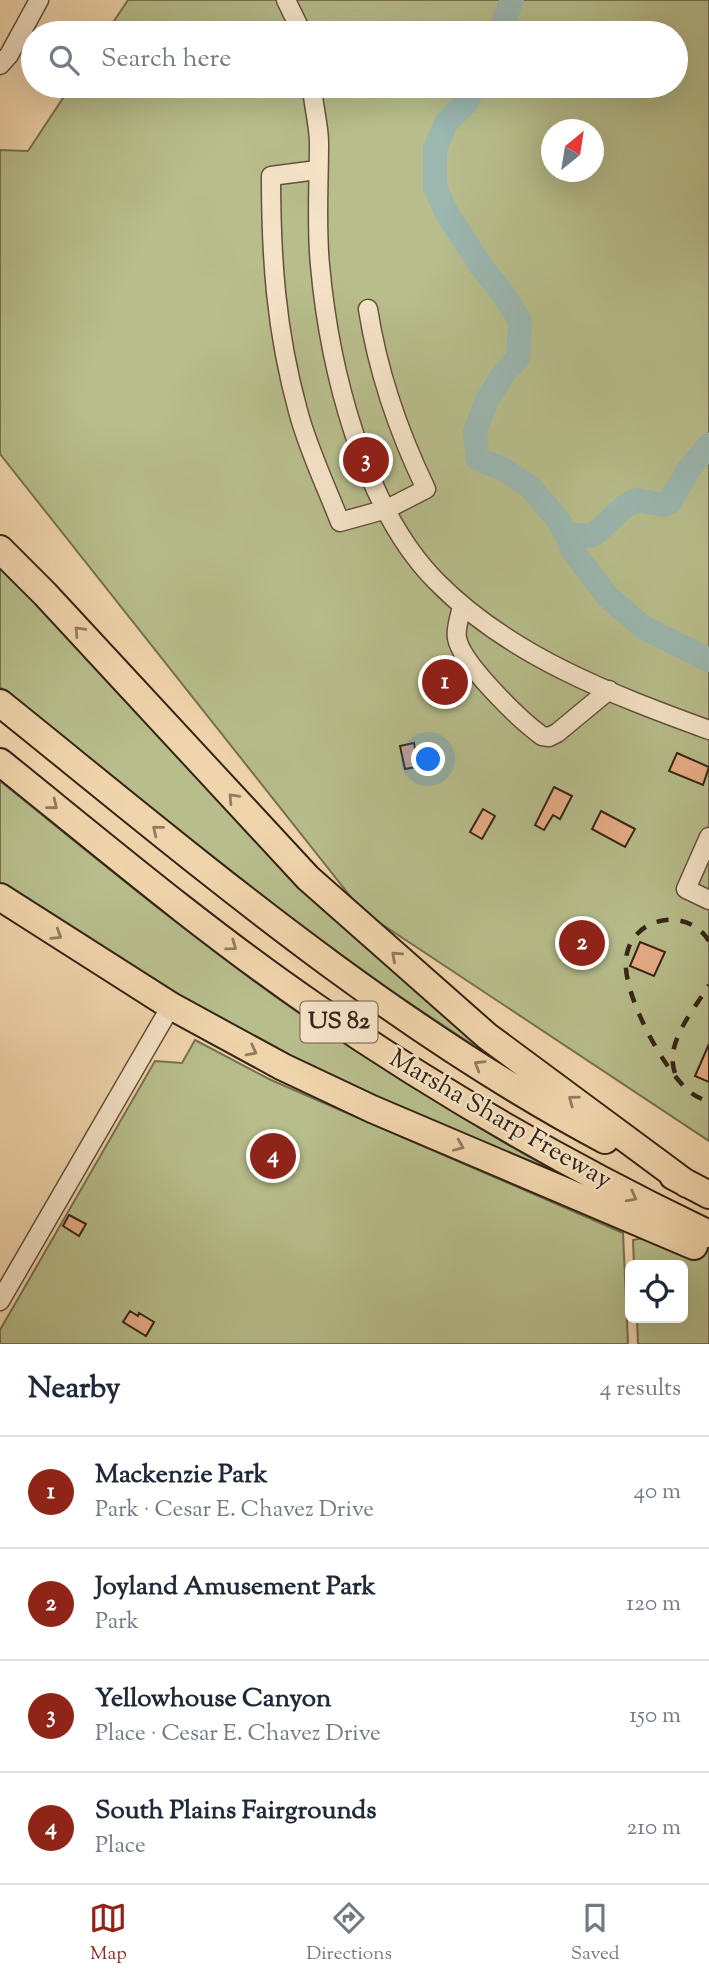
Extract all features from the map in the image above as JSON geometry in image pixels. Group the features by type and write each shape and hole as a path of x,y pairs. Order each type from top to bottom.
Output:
{"highway":[{"path":"0,549 308,878 487,1036 698,1189"},
{"name":"Marsha Sharp Freeway","path":"0,704 336,970 450,1048 572,1123 698,1189"},
{"name":"Marsha Sharp Freeway","path":"0,762 216,935 382,1052 524,1139 709,1234"},
{"path":"0,897 171,1006 283,1067 372,1109 709,1252"}],"street":[{"path":"28,21 39,0"},
{"path":"286,0 296,21"},
{"path":"0,65 21,33"},
{"path":"314,98 319,140 317,170 320,263 335,361 356,440 387,509 417,560 462,605 521,647 609,690 709,730"},
{"path":"317,170 271,176 271,249 276,310 298,413 340,522 387,509 426,489 392,412 372,340 368,309"},
{"path":"462,605 457,638 470,664 496,694 542,736 549,737 557,733 609,690"},
{"path":"707,846 687,889 709,900"},
{"path":"0,1301 171,1006"}],"green space":[{"path":"128,0 709,0 709,1141 362,911 0,454 0,150 28,151 63,98 688,98 688,21 114,21"},
{"path":"0,567 477,1040 473,1045 376,981 278,909 0,687"},
{"path":"0,781 255,982 449,1110 545,1166 542,1172 318,1071 259,1040 168,989 0,884"},
{"path":"195,1040 271,1080 623,1233 628,1344 0,1344 0,1330 155,1061 182,1063"},
{"path":"709,1226 709,1344 638,1344 637,1323 688,1323 688,1260 634,1260 633,1240"}],"building":[{"path":"414,743 415,749 419,748 422,766 405,769 400,746"},
{"path":"677,753 709,767 703,785 669,771"},
{"path":"554,787 572,796 560,819 553,815 544,830 535,825"},
{"path":"483,809 495,816 482,839 470,832"},
{"path":"601,811 635,829 625,847 592,829"},
{"path":"640,942 665,952 654,976 630,966"},
{"path":"709,1044 709,1082 695,1076"},
{"path":"69,1215 86,1224 79,1236 63,1226"},
{"path":"130,1311 154,1322 146,1336 123,1322"}],"waterway":[{"path":"504,21 512,0"},
{"path":"469,98 446,123 435,149 435,187 447,213 520,321 518,358 504,373 486,402 475,432 478,459 503,469 530,487 559,521 575,554 608,597 643,627 709,660"},
{"path":"569,542 574,535 590,536 597,532 625,506 637,500 664,505 670,502 688,470 709,445"}],"railway":[{"path":"709,941 699,930 687,923 661,921 648,925 638,933 630,945 626,959 631,991 657,1050 680,1082 692,1094 709,1102"},
{"path":"675,1073 673,1062 677,1039 709,985"}],"place":[{"name":"Yellowhouse Canyon","path":"366,460"},
{"name":"Mackenzie Park","path":"445,682"},
{"name":"Joyland Amusement Park","path":"582,943"},
{"name":"South Plains Fairgrounds","path":"273,1156"}]}
